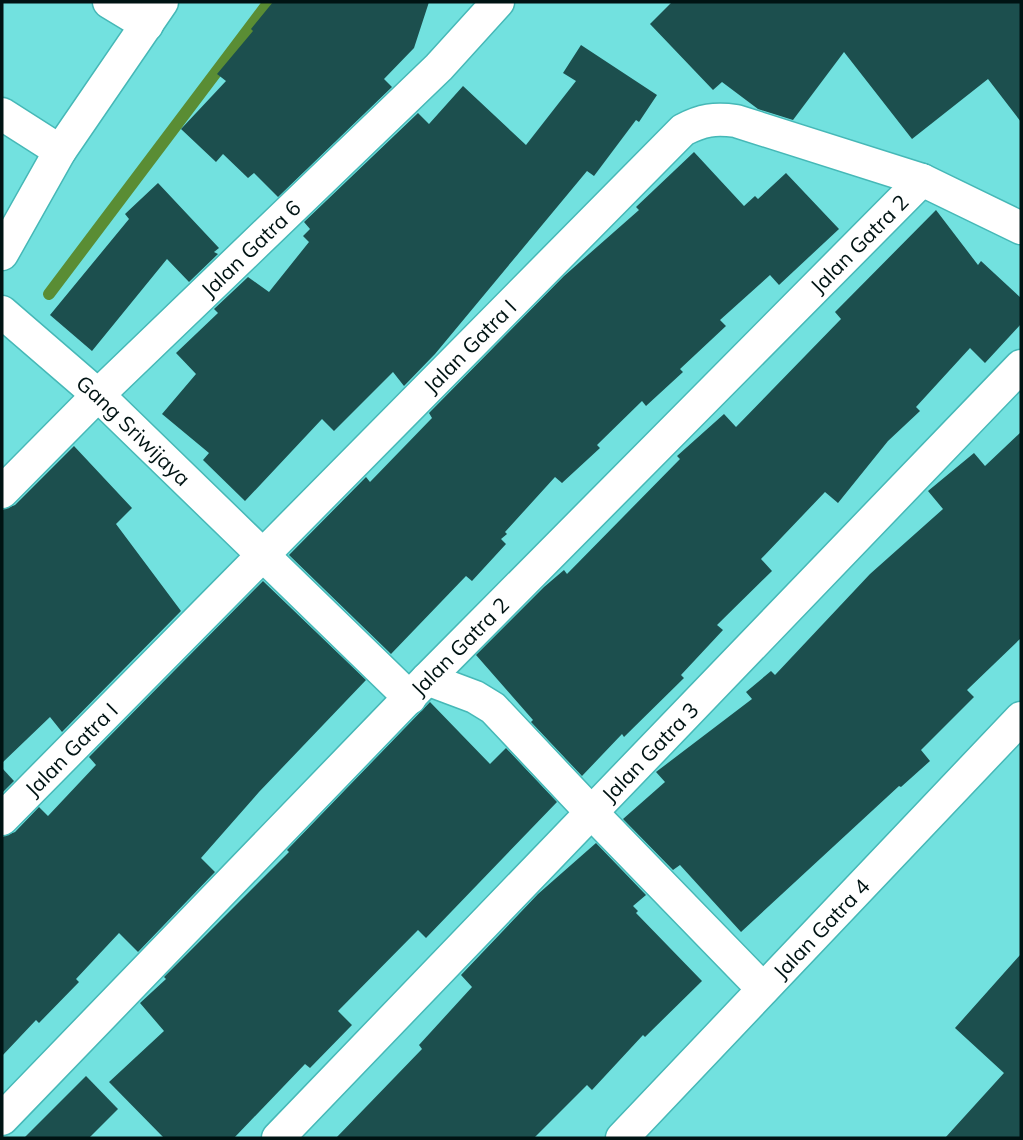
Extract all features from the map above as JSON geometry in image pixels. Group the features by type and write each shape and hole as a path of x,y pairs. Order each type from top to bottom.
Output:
{"street":[{"path":"2,254 60,151 154,13 109,2"},
{"name":"Jalan Gatra 6","path":"2,492 439,67 498,2"},
{"path":"2,114 60,151"},
{"name":"Jalan Gatra I","path":"2,818 683,130 697,122 713,118 736,121 922,180 1021,228"},
{"name":"Jalan Gatra 2","path":"2,1119 418,689 922,180"},
{"name":"Gang Sriwijaya","path":"2,312 99,395 262,554 418,689"},
{"name":"Jalan Gatra 3","path":"278,1138 1021,366"},
{"path":"418,689 475,697 493,708 763,989"},
{"name":"Jalan Gatra 4","path":"622,1138 1021,718"}],"building":[{"path":"273,2 429,2 414,48 384,79 392,87 278,197 254,173 248,178 223,154 216,162 181,129 226,81 217,74"},
{"path":"672,2 1021,2 1021,122 988,79 912,139 844,52 793,120 758,109 722,82 713,90 650,24"},
{"path":"581,45 657,95 639,122 636,120 594,176 587,171 435,354 404,386 393,372 334,431 322,419 245,501 203,460 209,453 162,414 196,374 176,353 218,313 214,309 248,277 269,292 309,242 303,236 310,229 304,222 418,113 429,124 463,86 526,145 576,81 563,73"},
{"path":"694,152 744,206 755,196 758,199 786,173 839,229 779,285 770,275 720,320 726,326 680,369 683,372 646,406 642,401 597,445 600,448 562,483 555,477 505,532 507,534 501,539 506,544 472,581 466,576 391,654 289,555 366,477 370,482 432,418 429,413 564,276 639,210 636,207"},
{"path":"158,183 219,248 214,252 218,254 189,282 167,259 92,351 50,315 129,219 125,214"},
{"path":"936,210 978,265 981,261 1021,298 1021,324 985,363 970,348 916,407 920,411 888,441 838,503 825,492 761,559 772,571 717,625 723,630 681,675 684,678 624,737 622,734 582,776 531,722 533,720 476,655 544,587 564,570 567,574 680,459 677,456 724,414 736,427 841,319 835,312"},
{"path":"1021,432 1021,638 967,690 974,697 921,750 930,761 899,786 741,932 680,865 673,870 623,819 665,782 656,772 752,699 746,692 771,671 775,675 870,574 943,509 928,491 974,453 985,466"},
{"path":"74,446 132,508 116,524 181,611 62,732 50,717 2,763 2,510 15,505"},
{"path":"263,581 366,680 259,792 201,858 215,872 138,952 119,933 76,979 79,982 39,1023 36,1020 2,1056 2,837 15,832 39,807 48,816 96,765 89,757"},
{"path":"430,702 490,764 506,748 557,802 426,938 418,930 338,1011 352,1025 310,1068 305,1064 234,1138 164,1138 109,1082 164,1031 140,1003 289,852 287,850"},
{"path":"2,768 14,781 2,793"},
{"path":"596,843 646,895 633,906 638,911 636,913 702,981 645,1037 643,1035 592,1090 587,1085 534,1138 336,1138 422,1049 419,1045 472,987 461,975 538,894"},
{"path":"1021,954 1021,1138 945,1138 1004,1073 955,1028"},
{"path":"86,1076 118,1109 89,1138 24,1138"}],"waterway":[{"path":"49,294 269,2"}]}
